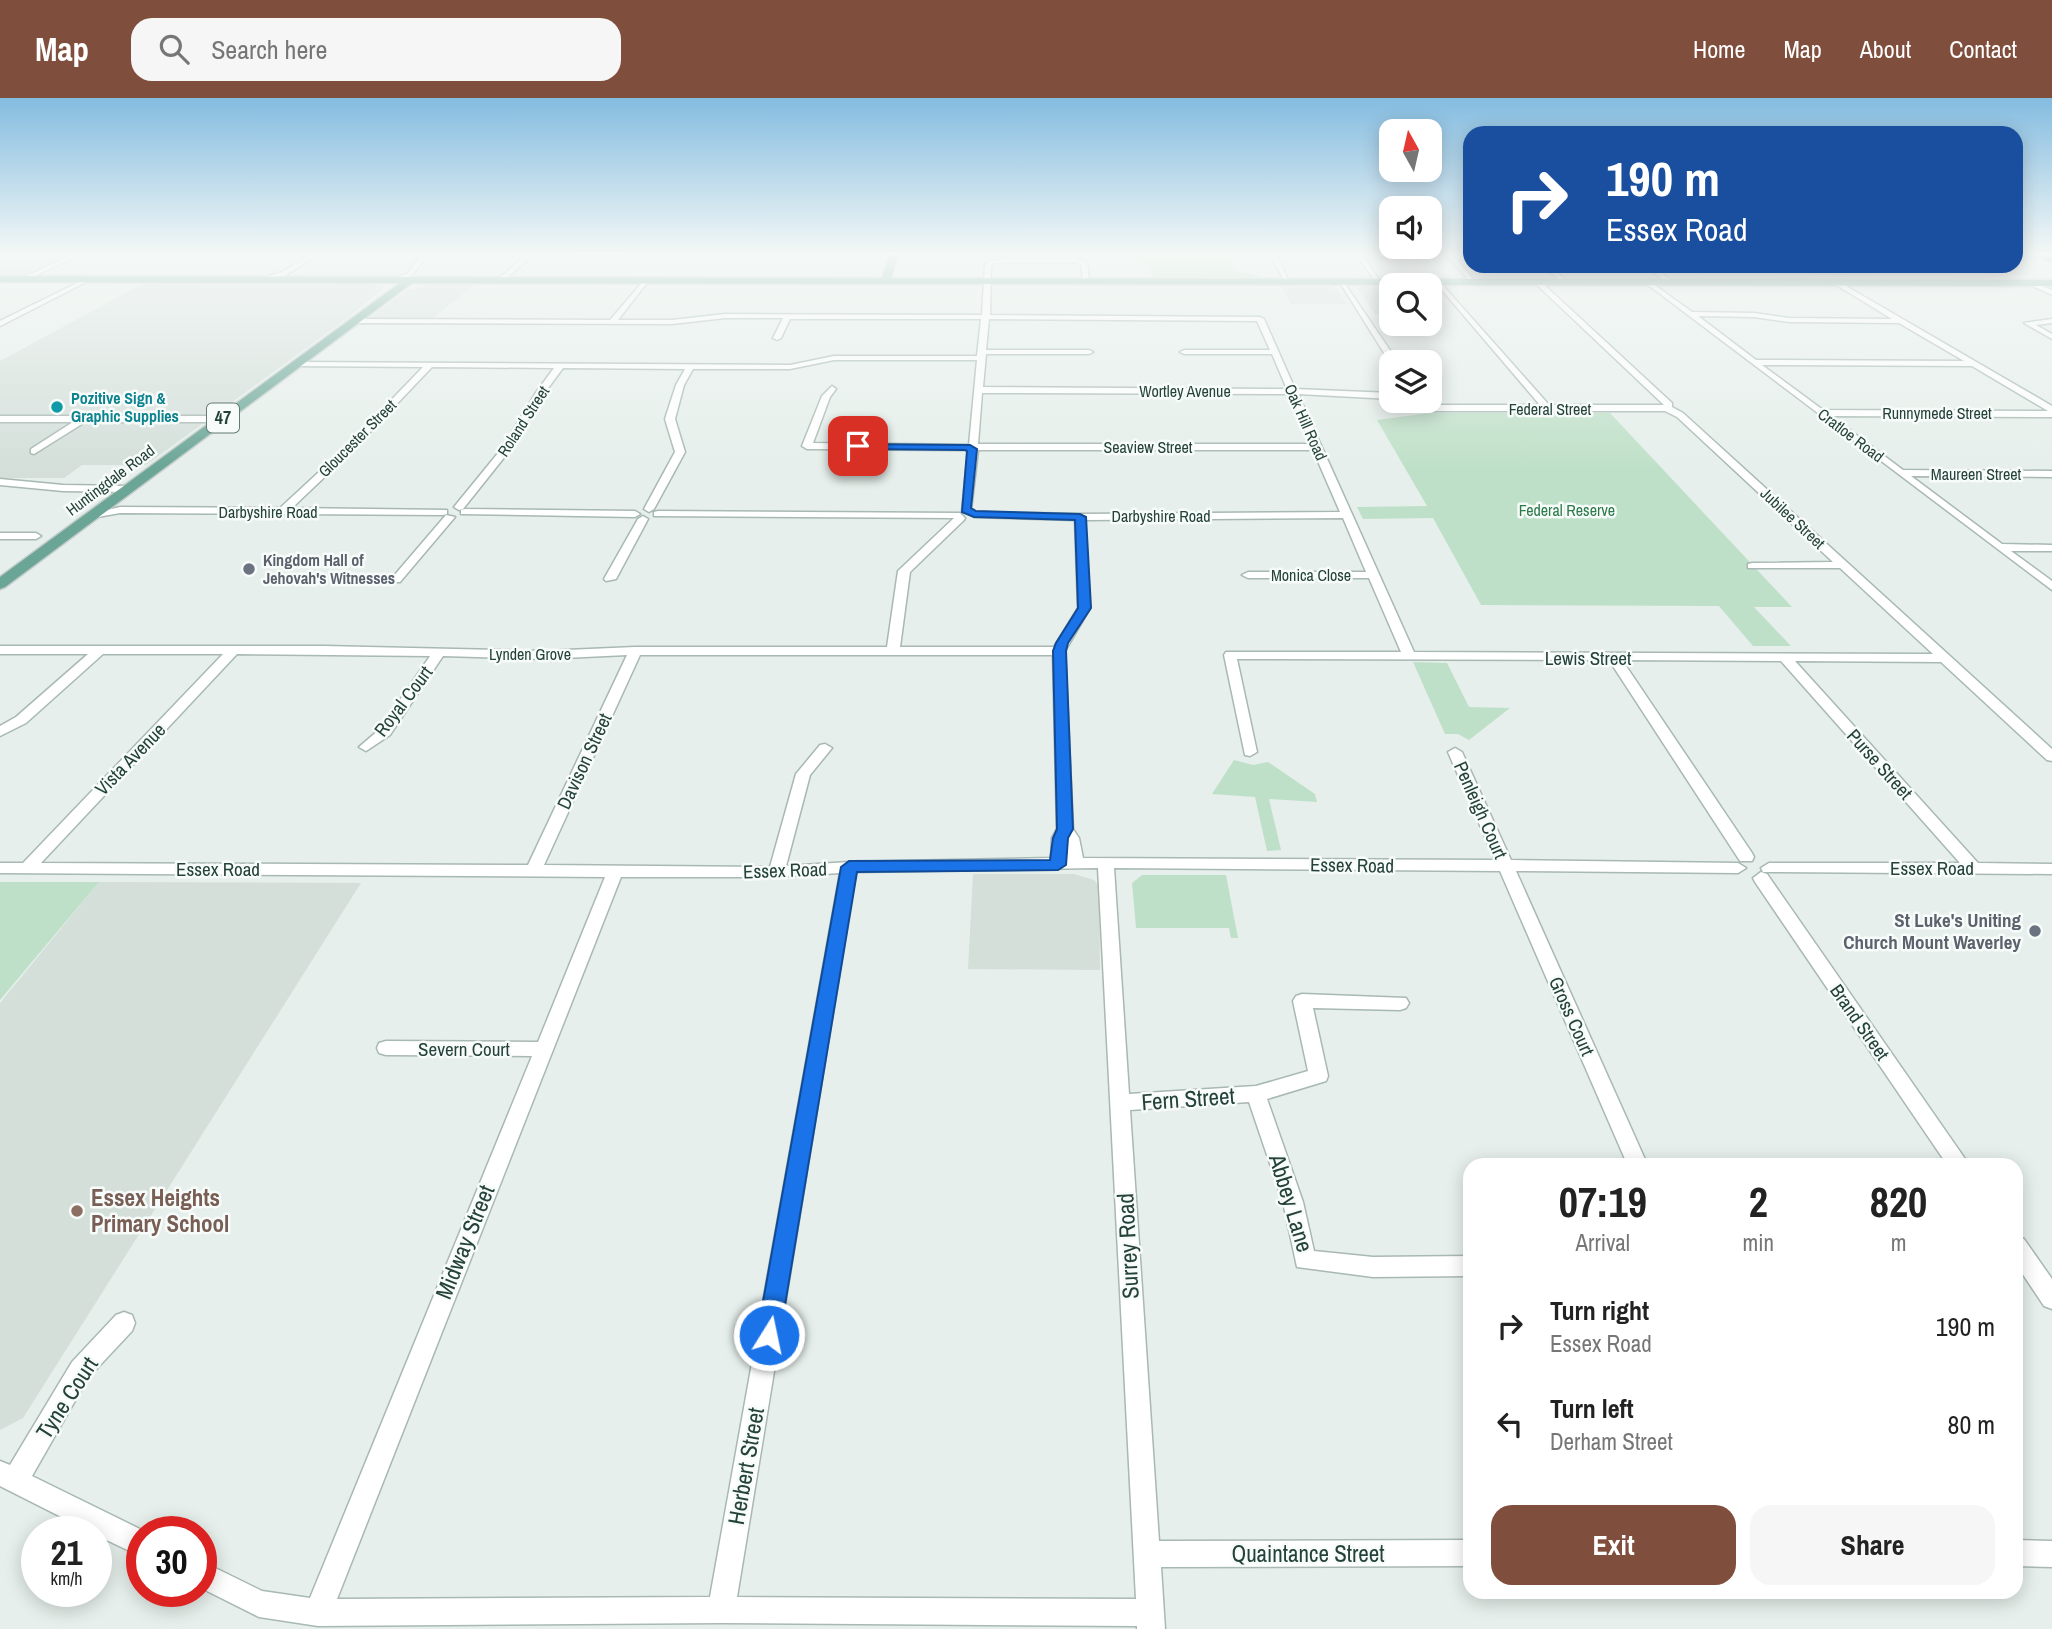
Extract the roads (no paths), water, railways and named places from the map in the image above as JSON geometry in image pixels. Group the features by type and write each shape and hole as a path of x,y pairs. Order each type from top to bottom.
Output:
{"main road":[{"name":"Huntingdale Road","path":"0,584 347,325"}],"street":[{"path":"777,338 783,325"},
{"path":"893,650 904,571 964,514 984,325"},
{"name":"Oak Hill Road","path":"1263,325 1410,657"},
{"path":"1370,325 1386,350"},
{"path":"1476,325 1548,408"},
{"name":"Jubilee Street","path":"1584,325 1669,405 1667,408 1680,415 2052,757"},
{"name":"Cratloe Road","path":"1706,325 2052,587"},
{"path":"1909,325 2052,412"},
{"path":"2032,325 2052,337"},
{"path":"296,364 790,367 834,358 1089,352"},
{"path":"1184,352 1275,352"},
{"path":"1755,362 1973,363"},
{"name":"Gloucester Street","path":"282,512 350,448 431,365"},
{"name":"Roland Street","path":"462,510 507,448 539,394 560,366"},
{"path":"610,579 680,452 670,419 680,385 691,366"},
{"name":"Seaview Street","path":"832,388 825,396 807,446 1318,447"},
{"name":"Wortley Avenue","path":"979,390 1293,392 1379,396"},
{"name":"Federal Street","path":"1442,408 1667,408"},
{"name":"Runnymede Street","path":"1821,412 2052,412"},
{"path":"0,419 222,419"},
{"path":"34,451 83,419"},
{"path":"78,488 128,480 153,470"},
{"name":"Maureen Street","path":"1900,473 2052,474"},
{"path":"0,482 127,489"},
{"name":"Darbyshire Road","path":"92,515 120,510 447,514"},
{"path":"396,580 447,514 462,510"},
{"name":"Darbyshire Road","path":"462,510 1080,517 1347,515"},
{"path":"1058,865 1060,838 1065,829 1059,651 1084,608 1080,517"},
{"path":"0,536 36,535"},
{"path":"1999,547 2052,548"},
{"path":"1752,566 1843,565"},
{"name":"Monica Close","path":"1248,575 1373,575"},
{"name":"Lynden Grove","path":"0,650 233,650 543,655 635,651 1059,651"},
{"path":"0,732 21,720 100,650"},
{"name":"Vista Avenue","path":"27,868 233,650"},
{"name":"Davison Street","path":"533,871 635,651"},
{"name":"Royal Court","path":"366,747 385,733 438,654"},
{"name":"Lewis Street","path":"1250,751 1230,655 1945,658"},
{"path":"1614,658 1742,863 1745,874 1765,873"},
{"name":"Purse Street","path":"1786,659 1974,869"},
{"path":"776,872 803,774 825,748"},
{"name":"Penleigh Court","path":"1455,752 1506,867"},
{"path":"1065,829 1071,838 1077,864"},
{"name":"Essex Road","path":"0,868 776,872 849,867 1077,864 1506,867 1742,863"},
{"name":"Surrey Road","path":"1106,864 1151,1621"},
{"name":"Herbert Street","path":"721,1610 849,867"},
{"name":"Gross Court","path":"1506,867 1634,1158"},
{"name":"Essex Road","path":"1765,873 2052,869"},
{"name":"Midway Street","path":"318,1613 615,872"},
{"name":"Brand Street","path":"1765,873 1955,1158"},
{"path":"1256,1094 1319,1076 1302,1001 1400,1003"},
{"name":"Severn Court","path":"386,1048 542,1049"},
{"name":"Fern Street","path":"1120,1103 1256,1094"},
{"name":"Abbey Lane","path":"1256,1094 1293,1202 1305,1260 1373,1267 1463,1266"},
{"path":"2023,1257 2052,1298"},
{"name":"Tyne Court","path":"8,1476 80,1370 124,1323"},
{"path":"8,1476 126,1536"},
{"name":"Quaintance Street","path":"1146,1554 1463,1553"},
{"path":"2023,1553 2052,1554"},
{"path":"217,1582 258,1604 318,1613 721,1610 1151,1621"}],"place":[{"name":"Pozitive Sign & Graphic Supplies","path":"57,407"},
{"name":"Kingdom Hall of Jehovah's Witnesses","path":"249,569"},
{"name":"St Luke's Uniting Church Mount Waverley","path":"2035,931"},
{"name":"Essex Heights Primary School","path":"77,1211"}],"park label":[{"name":"Federal Reserve","path":"1567,510"}]}
